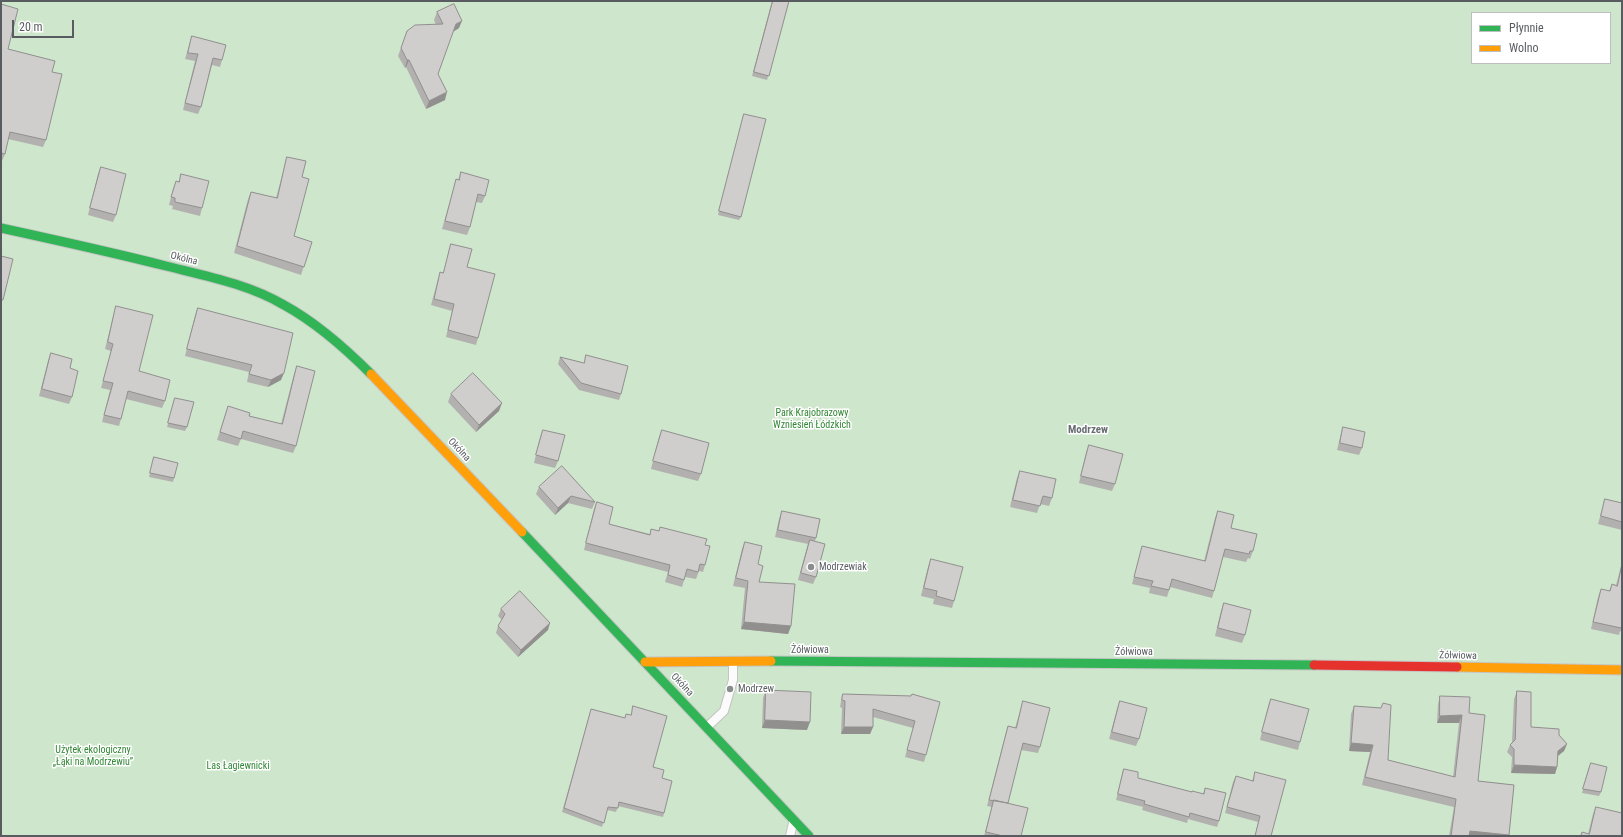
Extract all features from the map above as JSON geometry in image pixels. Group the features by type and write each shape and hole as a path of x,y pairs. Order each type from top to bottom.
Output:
{"street":[{"name":"Okólna","path":"1,228 156,263 221,280 269,297 298,312 336,342 384,386 809,836"},
{"name":"Żółwiowa","path":"645,662 733,661 1380,665 1622,670"}],"lane":[{"path":"707,728 724,711 733,680 733,661"},
{"path":"790,836 794,820"}],"green space":[{"name":"Park Krajobrazowy Wzniesień Łódzkich","path":"1,1 1622,1 1622,836 1,836"}],"building":[{"path":"773,1 789,1 769,76 754,72"},
{"path":"1,4 18,9 8,49 55,61 52,72 62,74 46,140 10,132 5,154 1,153"},
{"path":"454,4 462,21 456,24 438,74 447,92 429,101 409,60 407,60 401,48 407,31 415,25 443,24 437,12"},
{"path":"192,36 226,45 222,60 213,58 201,107 185,103 198,54 188,53"},
{"path":"744,114 766,119 741,217 719,211"},
{"path":"287,157 306,161 302,177 309,179 294,236 312,242 304,267 237,246 251,192 277,198"},
{"path":"101,167 126,174 116,215 90,208"},
{"path":"461,172 489,180 485,196 478,194 470,227 445,221 456,179 459,180"},
{"path":"181,174 209,181 202,208 175,202 175,198 171,197 176,181 179,182"},
{"path":"451,244 472,249 467,267 495,274 478,338 448,330 454,304 434,299 440,272 443,273"},
{"path":"1,256 13,259 3,300 1,300"},
{"path":"116,306 153,315 139,371 170,380 165,401 128,391 121,419 104,415 113,383 103,381 113,344 108,342"},
{"path":"198,308 293,333 284,373 271,380 249,374 252,365 187,349"},
{"path":"51,353 72,359 70,368 78,371 72,397 42,389"},
{"path":"586,355 628,366 621,394 581,383 560,357 584,363"},
{"path":"297,366 315,371 296,446 243,431 241,439 220,432 228,406 250,413 249,416 282,424"},
{"path":"473,373 502,403 479,425 451,394"},
{"path":"175,398 194,402 187,427 168,423"},
{"path":"1343,427 1365,432 1362,448 1340,443"},
{"path":"543,430 565,435 558,461 536,455"},
{"path":"662,430 709,443 701,474 653,461"},
{"path":"1089,445 1123,454 1115,484 1081,476"},
{"path":"154,457 178,463 174,478 150,473"},
{"path":"562,466 595,502 571,496 558,508 539,487"},
{"path":"1020,471 1056,479 1052,498 1043,496 1040,506 1013,500"},
{"path":"1605,499 1622,503 1622,522 1601,516"},
{"path":"597,502 613,507 609,524 650,535 651,529 659,531 660,527 707,539 705,545 710,546 705,565 700,564 698,572 687,569 684,580 668,575 670,565 586,543"},
{"path":"782,511 820,519 816,538 778,530"},
{"path":"1218,511 1234,515 1231,528 1257,534 1253,551 1250,551 1249,554 1225,549 1214,591 1172,579 1169,590 1151,586 1153,581 1134,577 1142,546 1205,561"},
{"path":"810,540 825,544 816,577 801,573"},
{"path":"745,542 762,546 758,564 763,566 759,582 795,584 791,626 744,622 748,581 736,578"},
{"path":"931,559 963,567 954,601 936,596 937,591 924,588"},
{"path":"1622,564 1621,628 1593,622 1601,589 1610,591 1612,584 1617,586"},
{"path":"520,591 550,623 521,650 498,626 505,614 501,609"},
{"path":"1224,603 1251,610 1245,635 1218,628"},
{"path":"766,690 811,692 810,722 765,720"},
{"path":"1517,691 1531,692 1531,727 1559,729 1559,735 1567,744 1558,751 1557,767 1514,765 1514,749 1510,745 1515,740"},
{"path":"843,694 911,696 912,694 940,702 926,755 907,750 915,721 873,709 873,727 844,727 845,701 842,700"},
{"path":"1440,696 1470,697 1469,713 1485,715 1478,781 1514,785 1509,835 1470,831 1469,836 1451,836 1456,799 1365,777 1373,745 1351,743 1354,706 1381,708 1383,703 1391,705 1388,760 1455,777 1462,715 1440,716"},
{"path":"1271,699 1309,709 1300,742 1262,732"},
{"path":"1023,701 1050,708 1040,747 1023,743 1008,803 989,800 1008,726 1016,728"},
{"path":"1120,701 1147,708 1139,739 1112,732"},
{"path":"633,706 667,716 653,767 664,770 662,778 672,781 664,813 619,802 618,808 608,807 604,823 564,808 591,709 625,718 626,714 631,715"},
{"path":"1591,763 1607,767 1601,792 1583,789"},
{"path":"1124,769 1138,772 1138,778 1192,792 1204,794 1205,788 1226,793 1219,821 1190,813 1189,817 1144,804 1145,801 1118,794"},
{"path":"1255,772 1286,780 1271,836 1255,836 1260,816 1227,807 1236,776 1253,781"},
{"path":"994,800 1028,808 1021,836 1003,836 986,832"},
{"path":"1596,807 1622,813 1622,836 1581,836 1582,832 1589,834"}],"traffic: fast":[{"path":"1,228 196,273 256,291 284,305 308,320 341,345 371,374"},
{"path":"522,532 809,836"},
{"path":"771,661 1314,665"}],"traffic: slow":[{"path":"371,374 522,532"},
{"path":"645,662 771,661"},
{"path":"1457,667 1622,670"}],"traffic: jam":[{"path":"1314,665 1457,667"}],"place":[{"name":"Modrzewiak","path":"811,567"},
{"name":"Modrzew","path":"730,689"}],"district":[{"name":"Modrzew","path":"1088,430"}],"park label":[{"name":"Użytek ekologiczny „Łąki na Modrzewiu”","path":"93,756"},
{"name":"Las Łagiewnicki","path":"238,766"}]}
